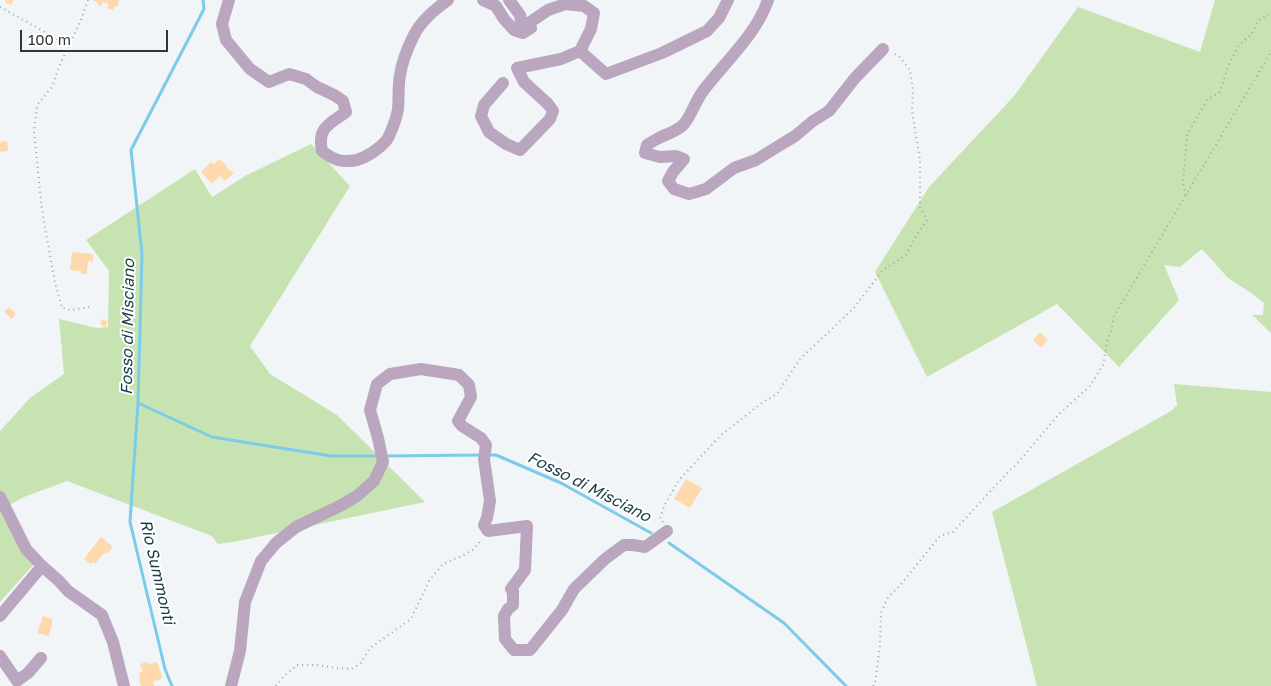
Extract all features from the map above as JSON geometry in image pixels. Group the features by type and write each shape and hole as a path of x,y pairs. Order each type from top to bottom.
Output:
{"street":[{"path":"229,0 222,24 226,40 250,69 268,82 288,74 306,79 343,101 346,112 326,127 320,140 322,151 332,158 341,161 364,158 387,140 398,110 400,74 413,36 437,8 448,0"},
{"path":"483,0 496,6 514,30 523,33 531,28 529,23"},
{"path":"503,83 484,105 481,116 489,132 506,144 520,150 550,119 552,110 524,82 518,68 561,59 580,51 591,29 594,13 584,6 565,4 548,10 529,23 521,22 520,16 508,0"},
{"path":"580,51 606,74 662,53 707,31 719,18 728,0"},
{"path":"768,0 756,24 702,93 684,125 647,145 645,153 660,157 676,156 684,159 668,181 674,189 688,194 706,189 734,168 756,160 795,136 829,111 855,78 883,49"},
{"path":"231,686 240,651 245,602 261,561 276,542 296,527 357,496 374,481 382,456 370,410 377,384 390,374 421,369 459,375 469,385 471,398 458,421 462,426 481,438 486,445 484,459 490,502 484,525 488,530 527,526 525,570 511,589 513,591 513,605 504,616 505,639 514,650 530,650 562,610 574,589 605,559 624,545 645,547 667,531"},
{"path":"0,497 26,549 68,591 102,615 113,642 124,686"},
{"path":"0,616 42,566"},
{"path":"0,656 17,681 28,674 41,658"}],"path":[{"path":"88,0 52,87 37,105 34,132 42,210 62,308 71,310 90,307"},
{"path":"0,7 70,46"},
{"path":"1186,195 1183,184 1187,135 1207,100 1220,92 1228,66 1239,45 1251,35 1259,20 1271,13"},
{"path":"667,531 660,518 679,480 721,435 763,402 777,394 800,359 853,309 883,270 906,255 927,220 920,207 920,160 912,112 913,90 910,70 899,56 883,49"},
{"path":"873,686 875,684 880,645 881,613 887,599 940,536 954,532 1016,465 1059,414 1090,386 1103,365 1108,338 1112,332 1114,316 1271,52"},
{"path":"276,686 297,665 351,669 360,664 370,648 411,619 429,581 443,564 462,556 474,548 488,530"}],"green space":[{"path":"1215,0 1271,0 1271,333 1252,315 1263,315 1264,303 1228,278 1202,249 1180,267 1164,265 1179,300 1119,367 1057,304 927,377 875,272 929,187 1014,96 1078,7 1200,52"},
{"path":"311,144 350,186 250,346 270,374 337,415 425,502 218,544 212,536 67,481 24,497 4,508 35,563 0,602 0,431 30,398 64,374 59,319 97,328 108,327 109,271 86,240 195,169 212,197 245,176"},
{"path":"1174,384 1271,392 1271,686 1037,686 992,512 1171,411 1177,405"}],"building":[{"path":"6,0 14,0 11,5 5,2"},
{"path":"92,0 119,0 117,7 114,7 113,10 107,8 109,4 103,2 101,6"},
{"path":"7,141 8,151 0,152 0,142"},
{"path":"219,159 234,173 225,181 220,176 212,184 201,172 211,162 214,164"},
{"path":"72,252 93,254 93,262 88,261 87,274 81,274 81,271 70,270"},
{"path":"9,307 16,314 11,319 4,311"},
{"path":"102,319 108,321 105,327 100,324"},
{"path":"1040,332 1048,340 1041,348 1033,340"},
{"path":"686,479 702,488 690,508 674,499"},
{"path":"101,537 113,547 107,554 105,552 95,564 93,562 91,564 84,559"},
{"path":"43,616 53,619 49,636 37,633"},
{"path":"147,662 150,664 157,662 162,677 160,680 153,681 154,686 141,686 139,680 140,672 143,672 140,664"}],"waterway":[{"name":"Fosso di Misciano","path":"203,0 204,9 131,150 142,254 138,403 212,437 331,456 379,456"},
{"name":"Rio Summonti","path":"138,403 130,522 165,669 172,686"},
{"name":"Fosso di Misciano","path":"385,456 482,455"},
{"name":"Fosso di Misciano","path":"488,455 496,455 561,483 651,533"},
{"name":"Fosso di Misciano","path":"669,543 784,623 846,686"}]}
